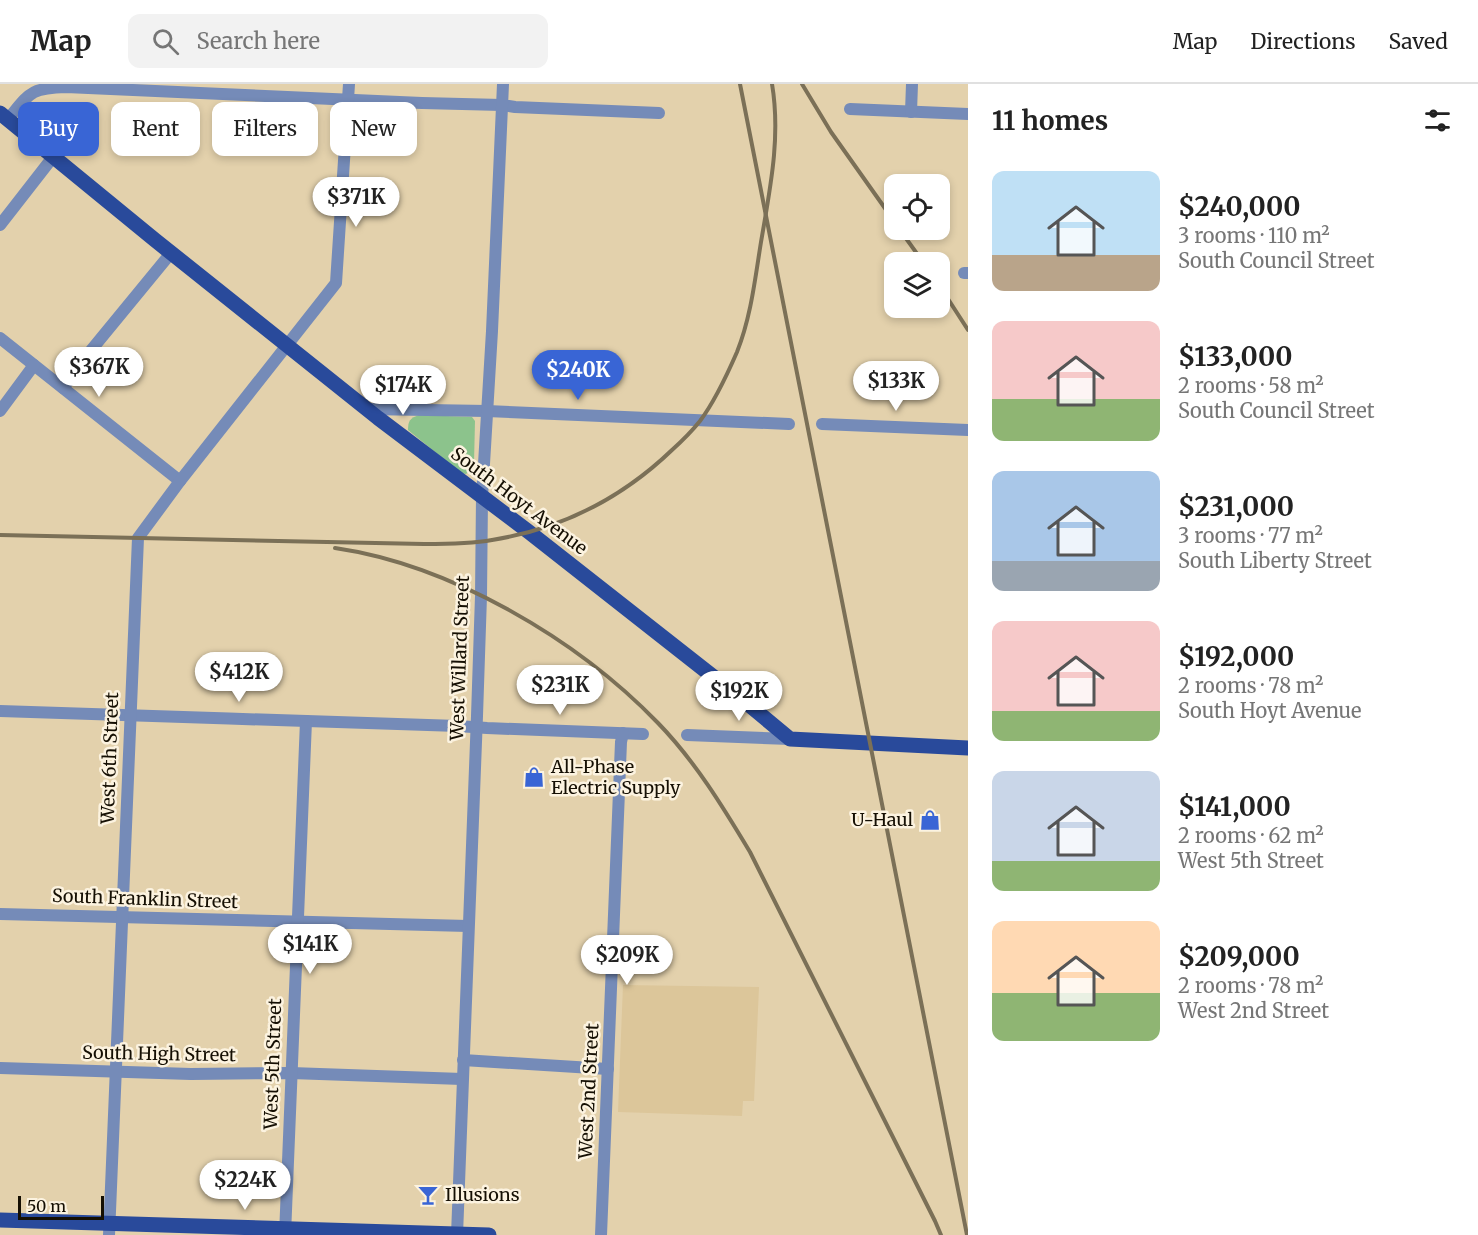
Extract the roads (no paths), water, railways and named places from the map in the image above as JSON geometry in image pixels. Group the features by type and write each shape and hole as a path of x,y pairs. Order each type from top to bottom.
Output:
{"main road":[{"name":"South Hoyt Avenue","path":"4,116 367,409 529,532 790,739"},
{"path":"790,739 968,748"},
{"path":"0,1220 109,1229 489,1235"}],"street":[{"path":"288,346 336,283 349,84"},
{"name":"West Willard Street","path":"457,1234 481,596 482,497 503,84"},
{"path":"911,112 912,84"},
{"path":"4,116 31,89 48,87 658,112"},
{"path":"850,108 968,114"},
{"path":"0,225 53,157"},
{"path":"63,388 171,253"},
{"path":"0,338 180,481"},
{"name":"West 6th Street","path":"109,1229 138,538 180,481 288,346"},
{"path":"0,411 34,365"},
{"path":"367,409 487,411 789,424"},
{"path":"822,424 968,430"},
{"path":"0,711 643,734"},
{"name":"West 5th Street","path":"285,1232 306,721"},
{"name":"West 2nd Street","path":"601,1235 616,845 623,733"},
{"path":"687,735 790,739"},
{"name":"South Franklin Street","path":"0,914 468,926"},
{"path":"463,1060 608,1069"},
{"name":"South High Street","path":"0,1068 191,1074 291,1073 462,1079"}],"railway":[{"path":"740,84 967,1235"},
{"path":"0,535 467,543 492,540 542,528 589,509 611,497 653,467 697,425 716,396 737,352 752,298 771,183 775,143 772,84"},
{"path":"802,84 831,132 884,207"},
{"path":"907,240 916,252"},
{"path":"950,302 968,330"},
{"path":"335,548 379,557 423,571 510,610 551,635 590,663 626,692 658,723 708,785 750,852 941,1235"}],"place":[{"name":"All-Phase Electric Supply","path":"534,777"},
{"name":"U-Haul","path":"930,820"},
{"name":"Illusions","path":"428,1195"}]}
